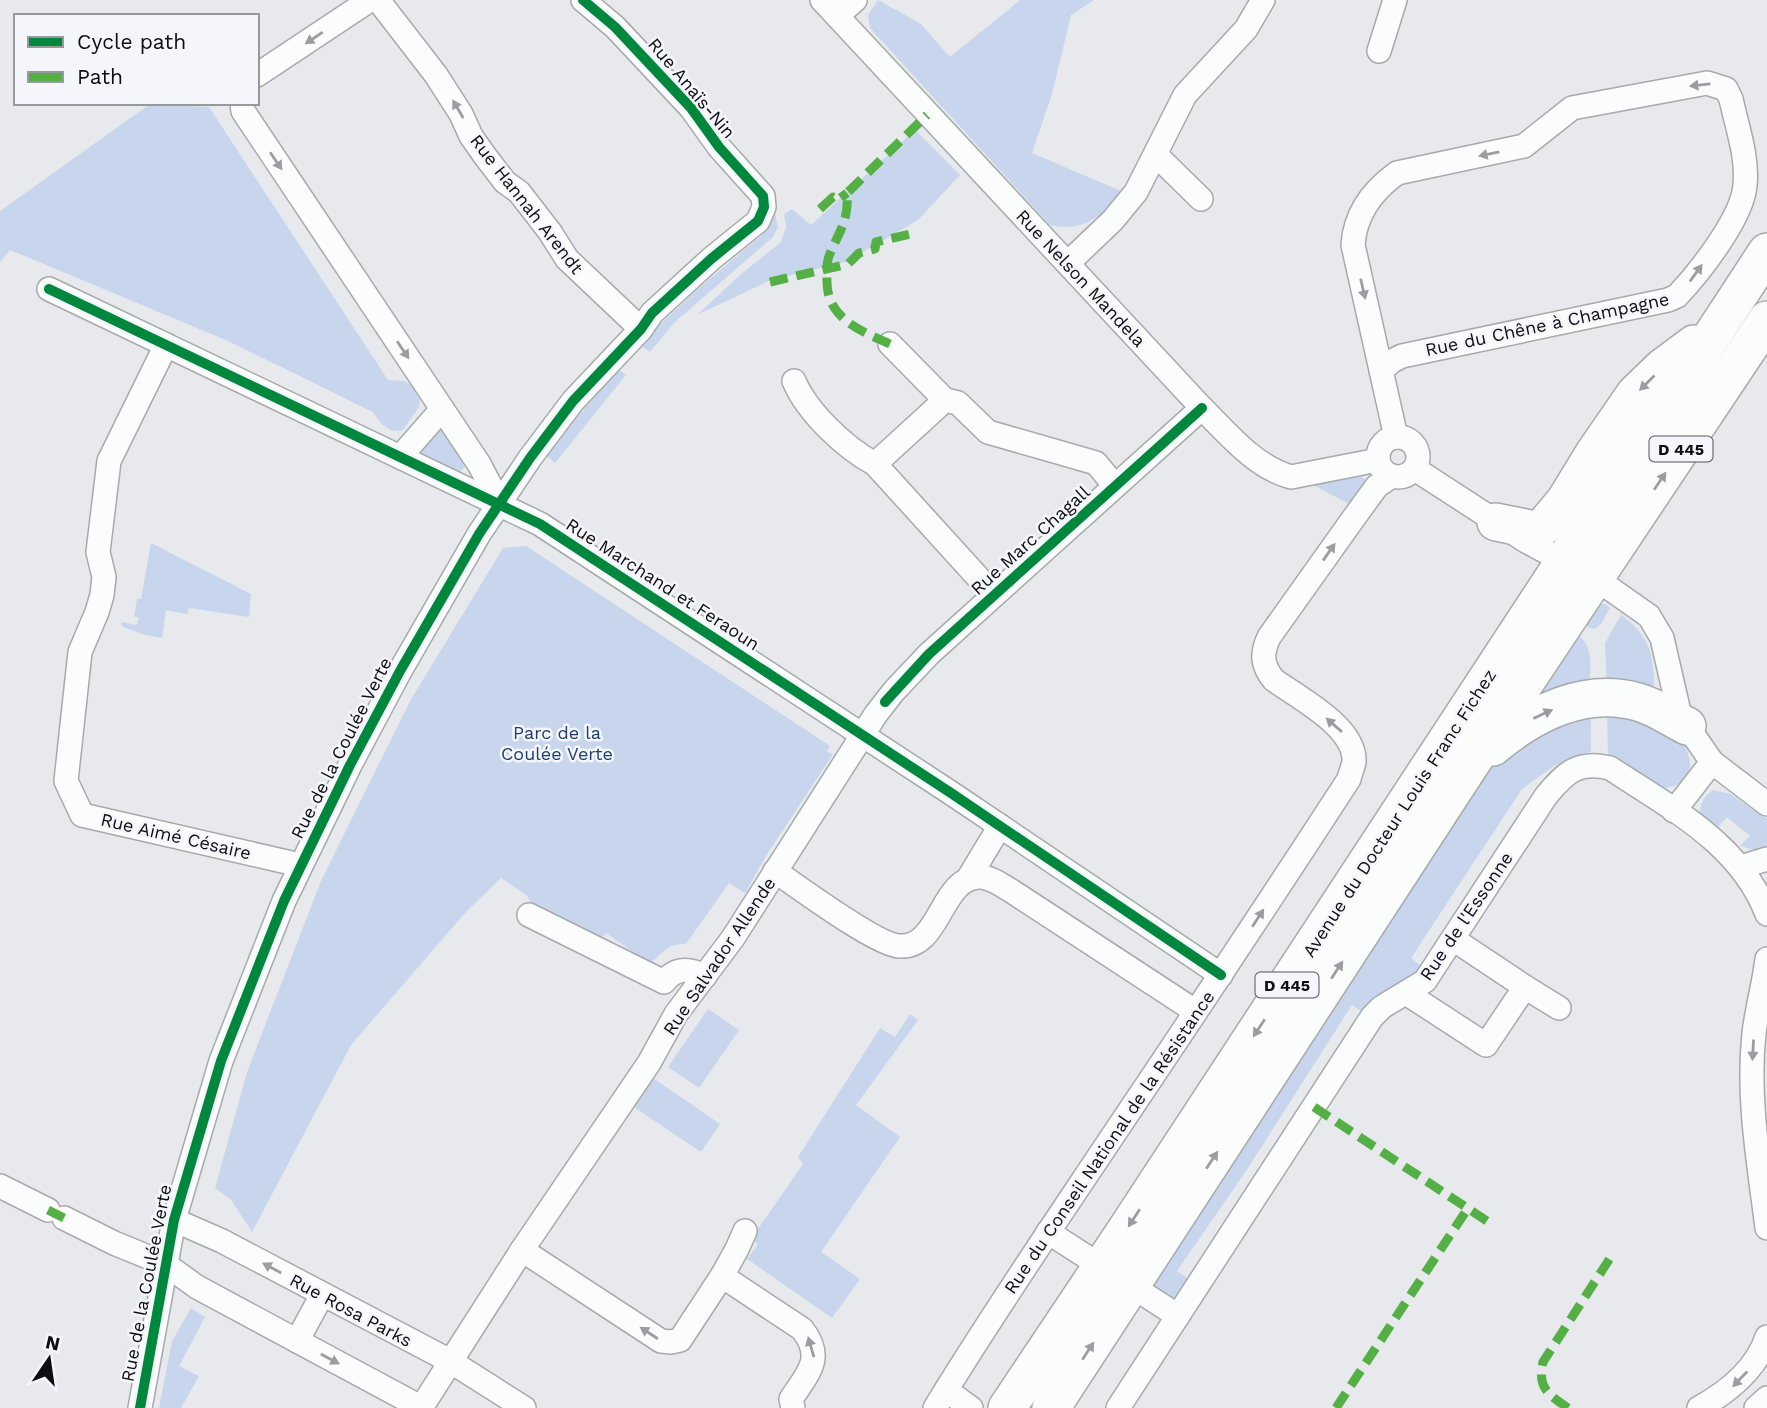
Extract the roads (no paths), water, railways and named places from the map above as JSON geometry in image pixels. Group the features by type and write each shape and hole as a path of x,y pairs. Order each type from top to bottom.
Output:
{"main road":[{"path":"1580,570 1589,549 1663,431 1720,325 1767,252"},
{"name":"Avenue du Docteur Louis Franc Fichez","path":"1051,1408 1116,1276 1580,570 1767,320"},
{"path":"1496,522 1535,530 1544,526 1560,508 1635,394 1663,367 1720,325"},
{"name":"Avenue du Docteur Louis Franc Fichez","path":"1007,1408 1116,1276 1468,768 1580,570"},
{"path":"1468,768 1507,735 1538,715 1566,704 1594,698 1637,701 1652,706 1687,726"}],"street":[{"path":"259,74 370,0"},
{"name":"Rue Hannah Arendt","path":"377,0 436,75 461,114 471,136 505,182 519,192 567,259 641,329"},
{"name":"Rue Anaïs-Nin","path":"583,0 615,27 691,108 719,147 763,197 764,207"},
{"path":"830,8 855,0"},
{"path":"1068,263 1113,220 1136,192 1185,95 1246,29 1263,0"},
{"path":"1379,51 1395,0"},
{"name":"Rue Nelson Mandela","path":"830,8 1202,408 1253,457 1279,474 1291,477 1385,468"},
{"name":"Rue du Chêne à Champagne","path":"1707,83 1726,89 1731,99 1745,165 1743,199 1727,231 1677,296 1655,303 1402,356 1392,360 1381,371 1353,245 1358,216 1381,184 1397,173 1524,146 1572,108 1707,83"},
{"path":"242,105 250,123 479,464 499,502"},
{"path":"1156,155 1200,199"},
{"name":"Rue de la Coulée Verte","path":"140,1408 174,1220 221,1061 300,865 400,671 499,502 573,401 641,329 652,313 758,221 764,207"},
{"name":"Rue Marchand et Feraoun","path":"49,289 499,502 540,524 1000,826 1221,975"},
{"path":"890,344 945,400 958,404 988,432 1096,463 1115,486"},
{"name":"Rue Aimé Césaire","path":"166,345 109,461 98,552 104,577 102,595 80,652 66,781 82,814 300,865"},
{"path":"1381,371 1396,437"},
{"path":"793,381 801,398 855,453 875,464 994,595"},
{"path":"875,464 945,400"},
{"name":"Rue Marc Chagall","path":"775,872 894,691 929,654 1202,408"},
{"path":"401,456 442,409"},
{"path":"1396,437 1406,438 1414,443 1419,459 1415,469 1407,476 1396,478 1385,468 1379,448 1386,440 1396,437"},
{"name":"Rue du Conseil National de la Résistance","path":"940,1399 1349,779 1354,762 1347,736 1337,725 1274,680 1266,671 1263,661 1264,648 1269,637 1377,486 1385,468"},
{"path":"1415,469 1496,522 1580,570 1648,616 1662,638 1679,712 1687,726 1712,762 1767,804"},
{"path":"1674,811 1712,762"},
{"name":"Rue de l'Essonne","path":"1118,1408 1372,1017 1382,1007 1425,981 1546,796 1570,772 1581,766 1596,764 1610,768 1674,811 1724,849 1741,867 1758,891 1767,914"},
{"path":"968,879 1000,826"},
{"path":"1741,867 1767,859"},
{"name":"Rue Salvador Allende","path":"421,1408 522,1250 649,1063 676,1014 733,938 775,872 880,940 902,947 923,938 957,888 968,879"},
{"path":"968,879 982,877 996,882 1195,1011"},
{"path":"529,915 664,982"},
{"path":"1453,939 1559,1008"},
{"path":"1767,959 1754,1034 1752,1067 1757,1156 1767,1228"},
{"path":"676,1014 666,1005 662,991 664,982 671,973 681,970 693,970 705,976"},
{"path":"1406,993 1486,1045 1525,987"},
{"path":"0,1186 114,1243 164,1264 197,1287 421,1408"},
{"name":"Rue Rosa Parks","path":"174,1220 222,1241 450,1361 524,1408"},
{"path":"522,1250 661,1341 671,1342 680,1340 722,1276 745,1231"},
{"path":"1048,1232 1178,1316"},
{"path":"722,1276 802,1329 811,1340 814,1364 791,1399 793,1408"},
{"path":"297,1341 322,1295"},
{"path":"1699,1408 1735,1385 1755,1362 1767,1337"},
{"path":"1756,1408 1767,1398"},
{"path":"940,1399 971,1408"}],"park label":[{"name":"Parc de la Coulée Verte","path":"557,742"}]}
